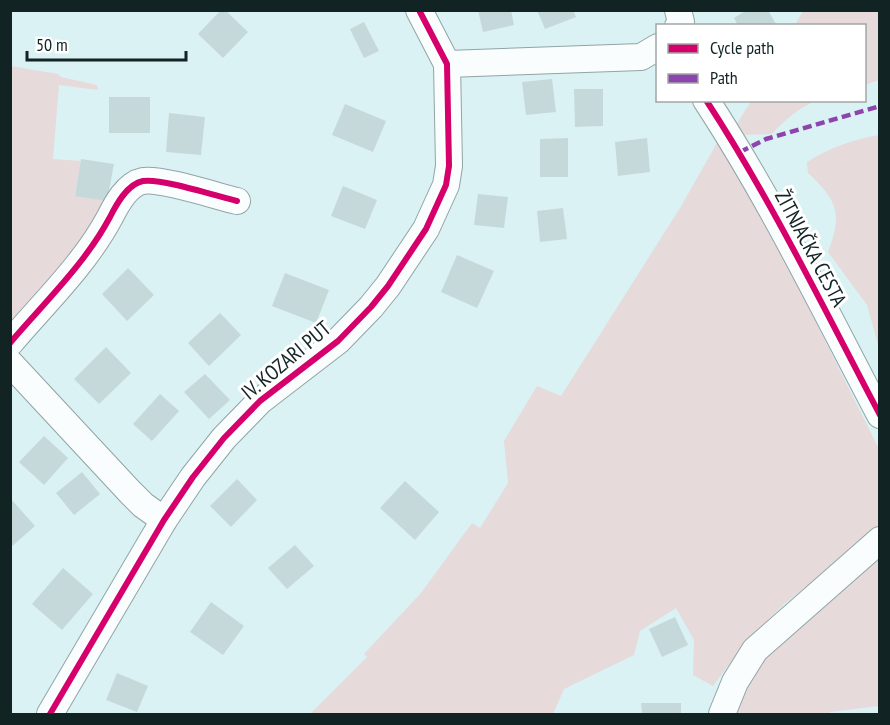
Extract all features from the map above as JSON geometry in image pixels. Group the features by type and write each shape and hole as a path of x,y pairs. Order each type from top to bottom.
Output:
{"street":[{"name":"IV. KOZARI PUT","path":"50,714 164,520 218,446 260,401 338,341 371,307 426,229 446,185 449,166 447,64 419,10"},
{"path":"447,64 652,57"},
{"name":"ŽITNJAČKA CESTA","path":"707,102 740,152 780,223 879,415"},
{"path":"10,344 89,250 119,202 137,183 158,182 237,201"},
{"path":"10,363 130,492 164,520"},
{"path":"722,714 735,682 755,650 879,540"}],"shaded area":[{"path":"803,11 879,11 879,80 866,85 866,24 796,24"},
{"path":"11,66 58,74 61,77 97,85 98,90 59,85 53,159 81,161 75,195 107,201 92,232 11,327"},
{"path":"750,102 814,102 798,110 772,134 740,135 736,125"},
{"path":"880,135 879,361 879,348 867,305 828,252 835,227 834,208 825,191 808,173 807,162 842,145"},
{"path":"717,143 728,153 753,196 879,449 879,528 783,605 745,643 713,686 693,675 694,640 676,608 640,631 634,655 564,689 553,714 310,714 367,657 364,654 421,593 472,523 480,528 508,483 504,441 537,386 561,396 680,208"},
{"path":"879,558 879,706 830,712 830,714 735,714 743,691 774,648 817,608"}],"building":[{"path":"221,10 225,10 248,32 223,58 198,34"},
{"path":"478,10 511,10 514,25 483,32"},
{"path":"537,10 573,10 576,17 545,29"},
{"path":"747,10 768,10 776,24 737,24 734,18"},
{"path":"364,22 379,51 364,58 350,29"},
{"path":"552,79 556,112 526,115 522,82"},
{"path":"574,89 603,89 603,126 575,127"},
{"path":"109,97 150,97 150,133 109,133"},
{"path":"345,104 386,121 373,152 332,135"},
{"path":"169,113 205,117 201,155 166,152"},
{"path":"568,138 568,177 540,177 540,139"},
{"path":"647,138 650,172 618,176 615,142"},
{"path":"81,159 114,164 107,201 75,196"},
{"path":"343,186 377,200 365,229 331,216"},
{"path":"478,194 508,197 504,228 474,225"},
{"path":"563,208 567,239 540,242 537,211"},
{"path":"457,255 494,271 477,308 441,292"},
{"path":"128,268 154,295 127,321 102,294"},
{"path":"285,273 329,290 316,323 272,306"},
{"path":"220,313 241,335 209,366 188,343"},
{"path":"106,347 131,373 99,404 74,379"},
{"path":"205,374 230,400 209,419 184,392"},
{"path":"160,394 179,411 152,441 133,424"},
{"path":"44,436 68,458 44,485 19,462"},
{"path":"82,472 100,494 74,515 56,493"},
{"path":"237,479 257,500 231,527 210,506"},
{"path":"405,481 439,512 415,540 380,508"},
{"path":"10,498 35,526 10,548"},
{"path":"295,545 314,566 287,589 268,568"},
{"path":"63,568 93,594 62,630 32,604"},
{"path":"211,602 244,626 223,655 190,632"},
{"path":"675,617 688,645 662,657 649,629"},
{"path":"117,673 148,686 137,712 106,700"},
{"path":"641,703 681,703 681,714 642,714"}],"marked path":[{"path":"740,152 766,139 880,106"}],"cycle path":[{"path":"50,714 164,520 193,477 224,438 260,401 338,341 371,307 426,229 446,185 449,166 447,64 419,10"},
{"path":"707,102 775,216 880,415"},
{"path":"10,343 89,251 119,201 132,186 143,181 162,182 237,201"}]}
